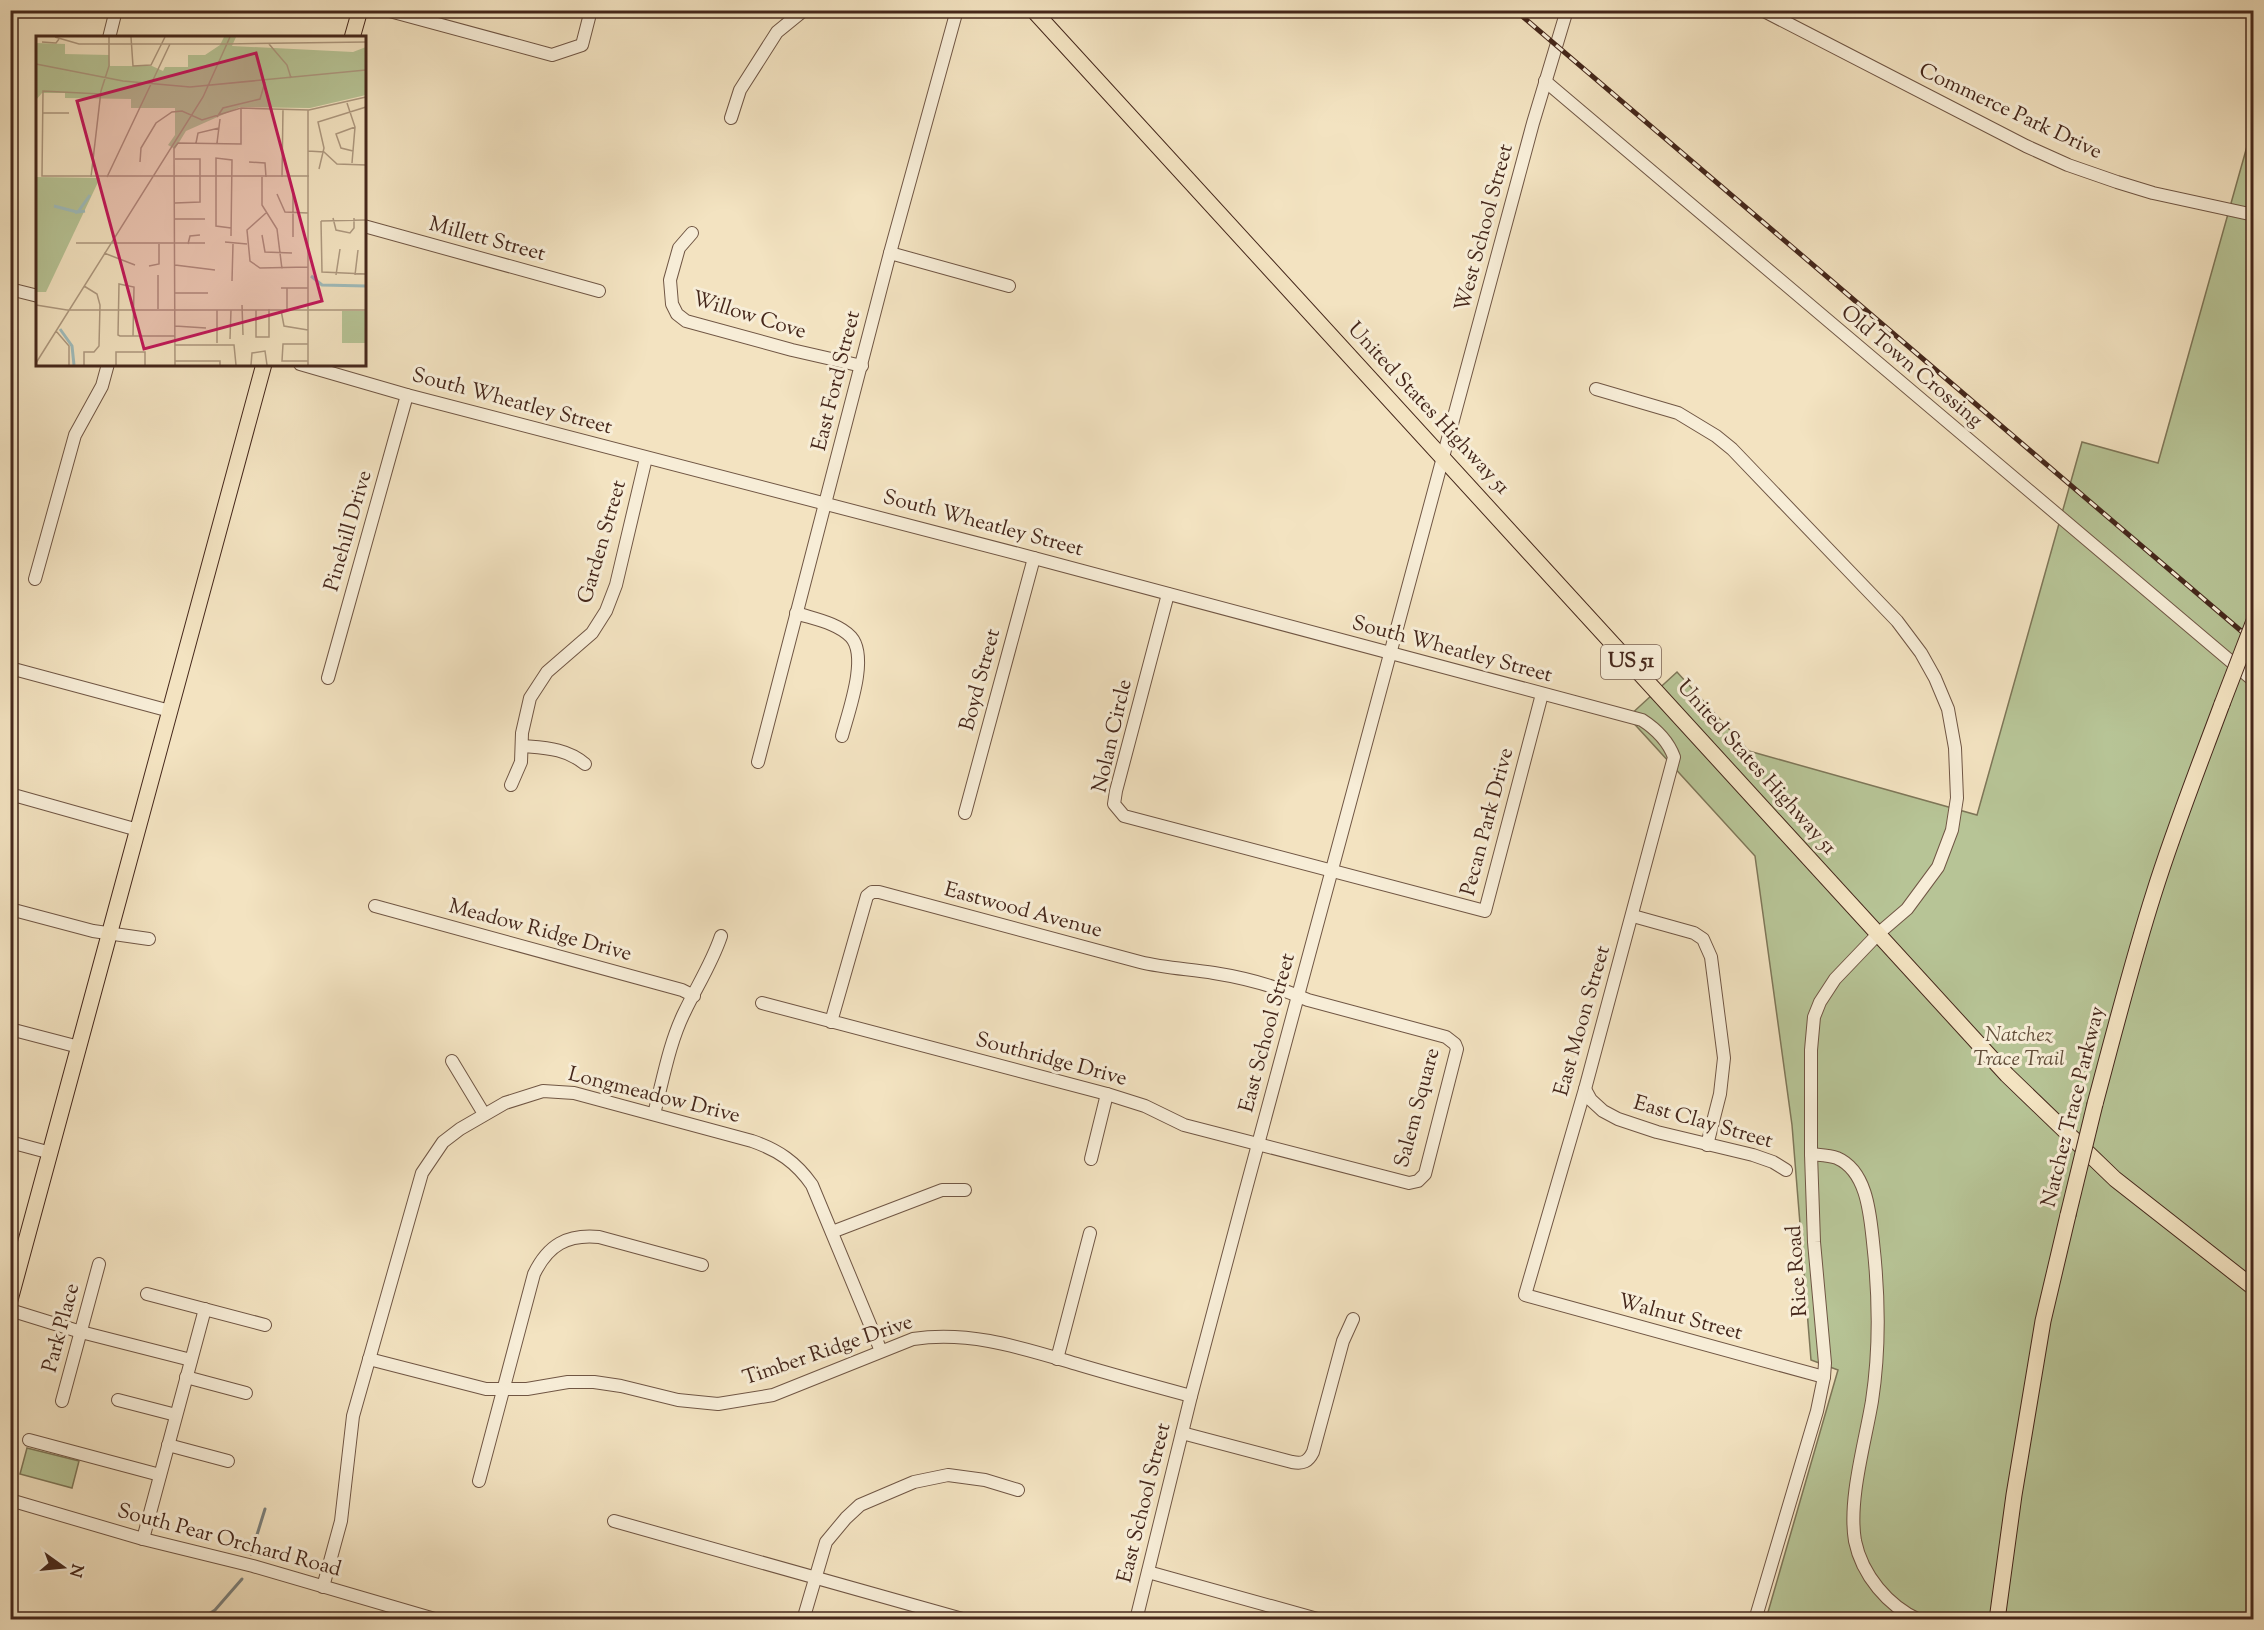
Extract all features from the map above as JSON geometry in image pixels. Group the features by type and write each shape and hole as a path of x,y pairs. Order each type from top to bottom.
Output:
{"main road":[{"path":"353,36 360,10"},
{"name":"United States Highway 51","path":"1034,10 2007,1075 2115,1179 2253,1288"},
{"path":"10,1300 16,1257 51,1153 263,366"},
{"name":"Natchez Trace Parkway","path":"1997,1620 2014,1495 2043,1322 2095,1104 2154,893 2180,815 2253,621"}],"street":[{"path":"110,36 116,10"},
{"path":"386,10 552,55 582,45 591,10"},
{"path":"731,118 740,90 777,32 804,10"},
{"name":"East Ford Street","path":"758,762 890,253 957,10"},
{"name":"West School Street","path":"1444,457 1545,81 1567,10"},
{"name":"Commerce Park Drive","path":"1762,10 2017,142 2068,165 2153,193 2253,215"},
{"name":"Old Town Crossing","path":"1545,81 2253,681"},
{"name":"Millett Street","path":"366,227 599,291"},
{"name":"Willow Cove","path":"692,233 678,248 670,280 672,304 677,314 686,321 792,350 862,366"},
{"path":"890,253 1009,286"},
{"path":"10,289 36,296"},
{"path":"35,579 75,435 102,386 107,366"},
{"name":"South Wheatley Street","path":"307,366 407,395 826,503 1642,720 1653,727 1670,747 1674,757"},
{"name":"Rice Road","path":"1596,389 1678,413 1716,436 1732,449 1897,621 1921,653 1948,709 1955,748 1957,798 1952,830 1938,867 1907,909 1879,933 1835,979 1820,1002 1814,1017 1811,1050 1810,1154 1824,1377 1817,1411 1755,1620"},
{"name":"Pinehill Drive","path":"328,678 407,395"},
{"name":"East School Street","path":"1136,1620 1191,1396 1444,457"},
{"name":"Garden Street","path":"511,785 521,762 524,716 530,698 547,672 592,633 606,611 616,585 646,458"},
{"name":"Boyd Street","path":"965,813 1034,558"},
{"name":"Nolan Circle","path":"1168,594 1114,804 1124,816 1332,870"},
{"path":"796,613 835,626 852,638 859,652 858,673 842,736"},
{"path":"10,668 170,711"},
{"name":"Pecan Park Drive","path":"1332,870 1485,911 1542,694"},
{"path":"522,746 559,750 576,756 585,764"},
{"name":"East Moon Street","path":"1525,1295 1633,916 1674,757"},
{"path":"10,794 138,830"},
{"name":"Eastwood Avenue","path":"831,1022 867,896 872,892 1140,962 1239,977 1298,996"},
{"name":"Meadow Ridge Drive","path":"375,906 682,990 694,996"},
{"path":"10,909 93,931 149,939"},
{"path":"1633,916 1694,933 1703,939 1711,957 1724,1058 1720,1094 1707,1145"},
{"path":"654,1114 672,1044 721,936"},
{"name":"Salem Square","path":"1258,1144 1409,1183 1418,1182 1425,1174 1456,1054 1455,1044 1446,1037 1298,996"},
{"path":"762,1003 831,1022"},
{"name":"Southridge Drive","path":"831,1022 1107,1094 1145,1106 1184,1125 1258,1144"},
{"path":"10,1029 79,1047"},
{"path":"452,1061 483,1114"},
{"name":"East Clay Street","path":"1585,1089 1591,1100 1603,1111 1618,1119 1707,1145 1753,1155 1773,1162 1786,1170"},
{"name":"Longmeadow Drive","path":"323,1587 340,1521 353,1416 422,1173 443,1142 483,1114 526,1095 543,1091 560,1091 752,1140 778,1151 803,1171 812,1185 880,1351"},
{"path":"1091,1159 1107,1094"},
{"path":"10,1142 51,1153"},
{"path":"1810,1154 1835,1157 1857,1175 1865,1196 1871,1227 1875,1266 1877,1342 1872,1399 1854,1509 1856,1547 1863,1564 1882,1592 1897,1606 1919,1620"},
{"path":"832,1232 942,1190 965,1190"},
{"path":"1057,1359 1090,1233"},
{"path":"479,1482 534,1274 540,1262 557,1245 577,1237 599,1237 702,1266"},
{"name":"Park Place","path":"62,1401 99,1264"},
{"path":"147,1293 265,1325"},
{"name":"Walnut Street","path":"1525,1295 1824,1377"},
{"path":"143,1539 205,1309"},
{"path":"10,1310 81,1332 191,1360"},
{"path":"1182,1433 1303,1463 1313,1452 1342,1341 1353,1319"},
{"name":"Timber Ridge Drive","path":"369,1359 461,1384 502,1390 568,1382 594,1382 695,1403 734,1403 773,1395 913,1339 958,1336 995,1342 1191,1396"},
{"path":"186,1377 246,1394"},
{"path":"118,1400 176,1415"},
{"path":"29,1440 160,1475"},
{"path":"168,1445 228,1461"},
{"path":"803,1620 826,1542 860,1505 914,1482 948,1475 985,1480 1018,1490"},
{"name":"South Pear Orchard Road","path":"10,1500 143,1539 253,1566 438,1620"},
{"path":"614,1521 966,1620"},
{"path":"1148,1572 1321,1620"}],"green space":[{"name":"Natchez Trace Trail","path":"2253,125 2253,1619 1766,1619 1838,1370 1811,1360 1792,1125 1755,856 1628,717 1677,672 1749,751 1977,815 2082,442 2158,463"},
{"path":"27,1448 79,1461 72,1488 20,1474"}],"waterway":[{"path":"251,1554 265,1509"},
{"path":"200,1620 215,1610 242,1579"}],"railway":[{"path":"1515,10 2254,642"}]}
